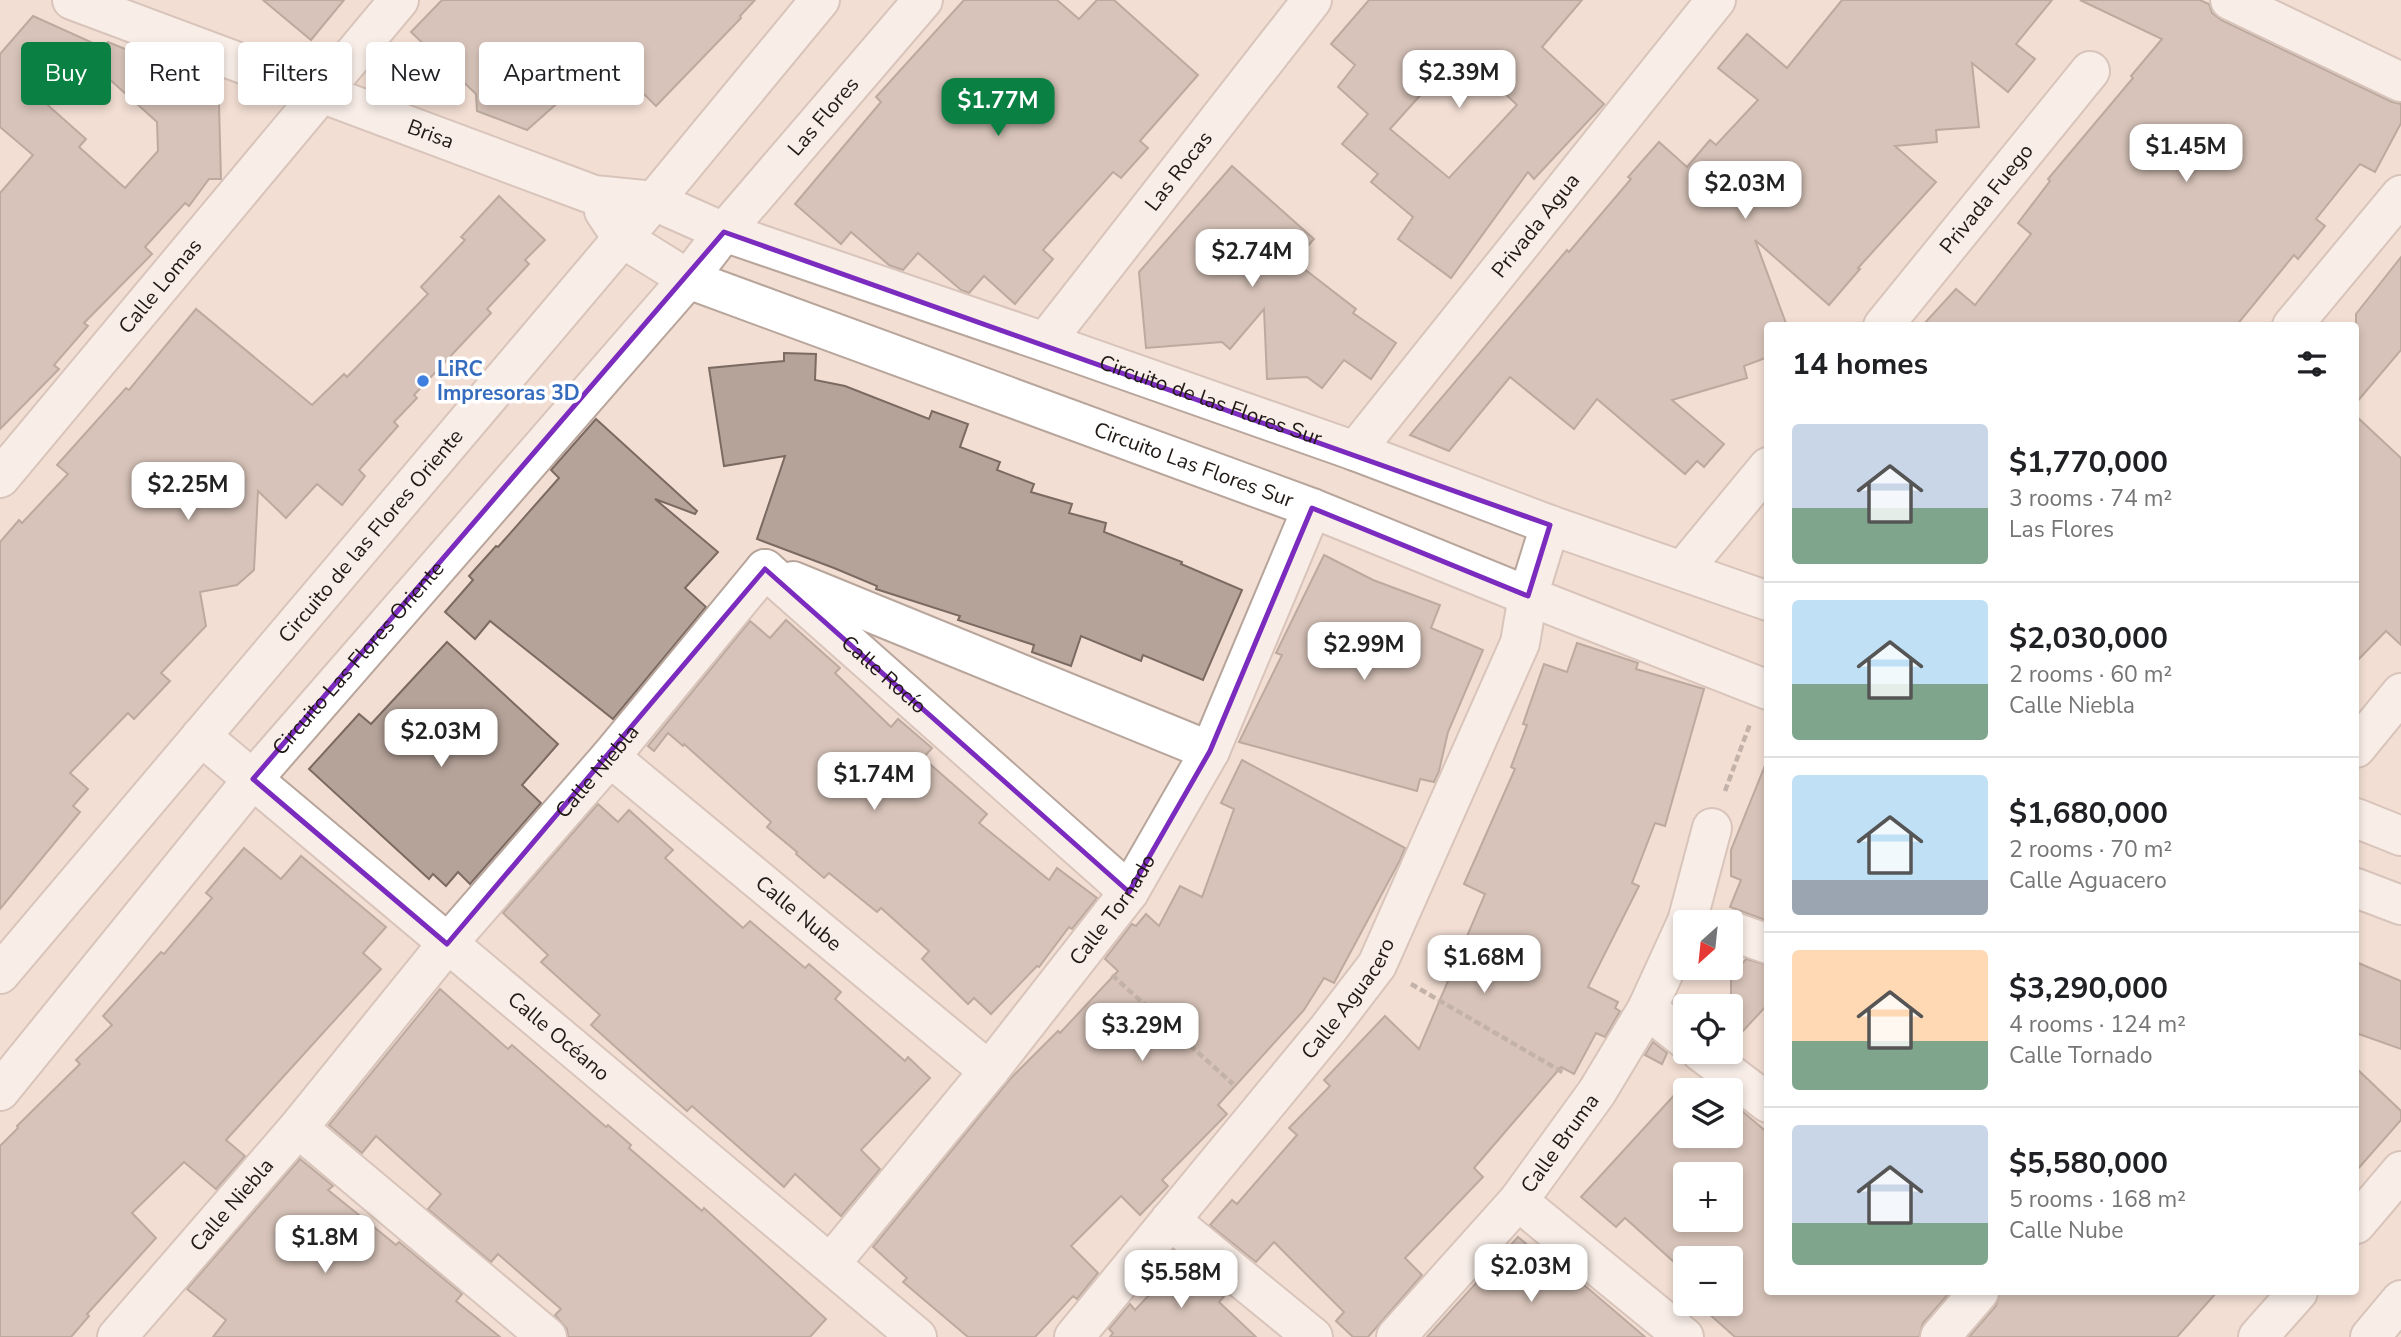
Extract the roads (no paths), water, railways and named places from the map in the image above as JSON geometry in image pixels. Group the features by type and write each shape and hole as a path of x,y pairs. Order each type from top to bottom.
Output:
{"street":[{"name":"Brisa","path":"72,0 238,62"},
{"name":"Calle Lomas","path":"352,56 398,0"},
{"name":"Circuito de las Flores Oriente","path":"6,956 201,736 654,201 820,0"},
{"name":"Las Flores","path":"724,232 923,0"},
{"name":"Las Rocas","path":"1045,342 1312,0"},
{"name":"Privada Agua","path":"1355,452 1716,0"},
{"path":"2230,0 2401,82"},
{"name":"Privada Fuego","path":"1885,322 2090,71"},
{"name":"Brisa","path":"352,104 594,195 654,201"},
{"name":"Calle Lomas","path":"0,478 312,105"},
{"path":"594,195 622,238"},
{"path":"2295,322 2401,195"},
{"name":"Circuito de las Flores Sur","path":"654,201 724,232 1045,342 1764,600"},
{"name":"Circuito Las Flores Oriente","path":"0,1091 253,779 688,279 724,232"},
{"name":"Circuito Las Flores Sur","path":"622,238 688,279 1312,508 1528,597 1764,689"},
{"path":"1683,570 1764,472"},
{"name":"Calle Tornado","path":"831,1262 989,1071 1129,892 1209,751 1312,508"},
{"name":"Calle Aguacero","path":"1074,1337 1328,1029 1377,965 1520,643 1528,597 1550,525"},
{"path":"765,569 1209,751"},
{"name":"Calle Niebla","path":"133,1332 447,944 610,757 765,569"},
{"name":"Calle Rocío","path":"765,569 1129,892"},
{"path":"2359,744 2401,693"},
{"name":"Calle Océano","path":"201,736 831,1262 917,1337"},
{"name":"Calle Nube","path":"610,757 989,1071"},
{"path":"2359,819 2401,836"},
{"name":"Calle Bruma","path":"1695,910 1712,828"},
{"path":"2359,889 2401,905"},
{"path":"1743,935 1764,943"},
{"name":"Calle Bruma","path":"1396,1337 1518,1201 1597,1092 1647,1009 1673,959"},
{"path":"1647,1009 1673,1030"},
{"path":"1717,1064 1764,1100"},
{"path":"298,1128 547,1337"},
{"path":"2359,1220 2401,1171"},
{"path":"1518,1201 1684,1337"},
{"path":"1170,1220 1313,1337"},
{"path":"1940,1337 1976,1295"},
{"path":"2258,1337 2295,1295"},
{"path":"2370,1337 2401,1300"}],"place":[{"name":"LiRC Impresoras 3D","path":"423,381"}]}
